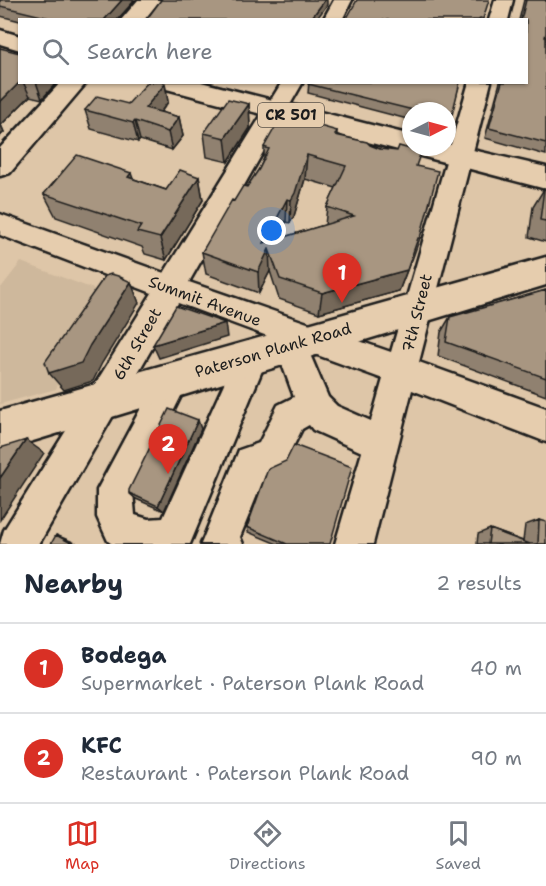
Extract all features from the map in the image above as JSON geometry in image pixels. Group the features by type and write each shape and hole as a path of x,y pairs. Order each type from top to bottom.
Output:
{"main road":[{"path":"134,18 149,0"},
{"path":"0,38 18,42"},
{"path":"0,166 73,84"},
{"name":"CR 501","path":"175,84 402,143"},
{"path":"455,156 546,178"},
{"name":"Paterson Plank Road","path":"0,431 102,402 174,378 546,271"}],"street":[{"path":"333,18 344,0"},
{"path":"499,18 504,0"},
{"name":"6th Street","path":"18,544 292,84"},
{"name":"7th Street","path":"354,544 479,84"},
{"name":"Summit Avenue","path":"4,231 170,288 301,342 403,370 546,425"},
{"path":"301,342 314,405 325,418 382,443"},
{"path":"174,378 115,490 116,517 121,528 131,534 161,539 176,531 252,356"},
{"path":"224,544 219,542 252,463 271,455 290,417 314,405"}],"shaded area":[{"path":"21,262 115,297 60,379 56,389 0,404 0,289"}],"building":[{"path":"0,0 122,0 106,18 50,18 0,6"},
{"path":"161,0 325,0 312,18 148,18"},
{"path":"357,0 489,0 483,18 347,18"},
{"path":"526,0 546,0 546,143 489,128 501,84 528,84 528,18 522,18"},
{"path":"0,48 18,52 18,84 0,102"},
{"path":"146,84 165,84 145,108 179,117 168,132 135,121 133,123 85,110 97,96 128,104"},
{"path":"308,84 460,84 455,102 402,102 402,107"},
{"path":"228,99 249,104 225,138 204,133"},
{"path":"282,115 337,131 335,135 367,142 380,149 397,151 399,146 402,147 402,156 420,156 416,166 438,171 420,238 418,238 407,270 322,293 280,279 269,249 258,272 202,252 232,200 234,201 243,186 247,187 269,149 264,147","holes":["307,155 346,166 327,207 354,216 264,243 287,199 291,200 295,193"]},
{"path":"77,155 131,173 128,177 166,190 180,170 199,177 160,238 137,232 141,226 44,194"},
{"path":"544,189 546,189 546,221 540,220"},
{"path":"111,274 131,282 81,363 49,373 45,362 105,276"},
{"path":"546,290 546,378 446,342 450,317"},
{"path":"176,306 225,323 153,345"},
{"path":"169,409 198,420 158,506 129,493 129,490"},
{"path":"26,440 0,478 0,448"},
{"path":"294,445 352,467 330,544 287,544 247,527 268,469 286,461"},
{"path":"539,520 546,522 546,544 538,544"},
{"path":"490,529 530,544 488,544"},
{"path":"56,535 73,544 51,544"}],"place":[{"name":"Bodega","path":"342,303"},
{"name":"KFC","path":"168,474"}]}
